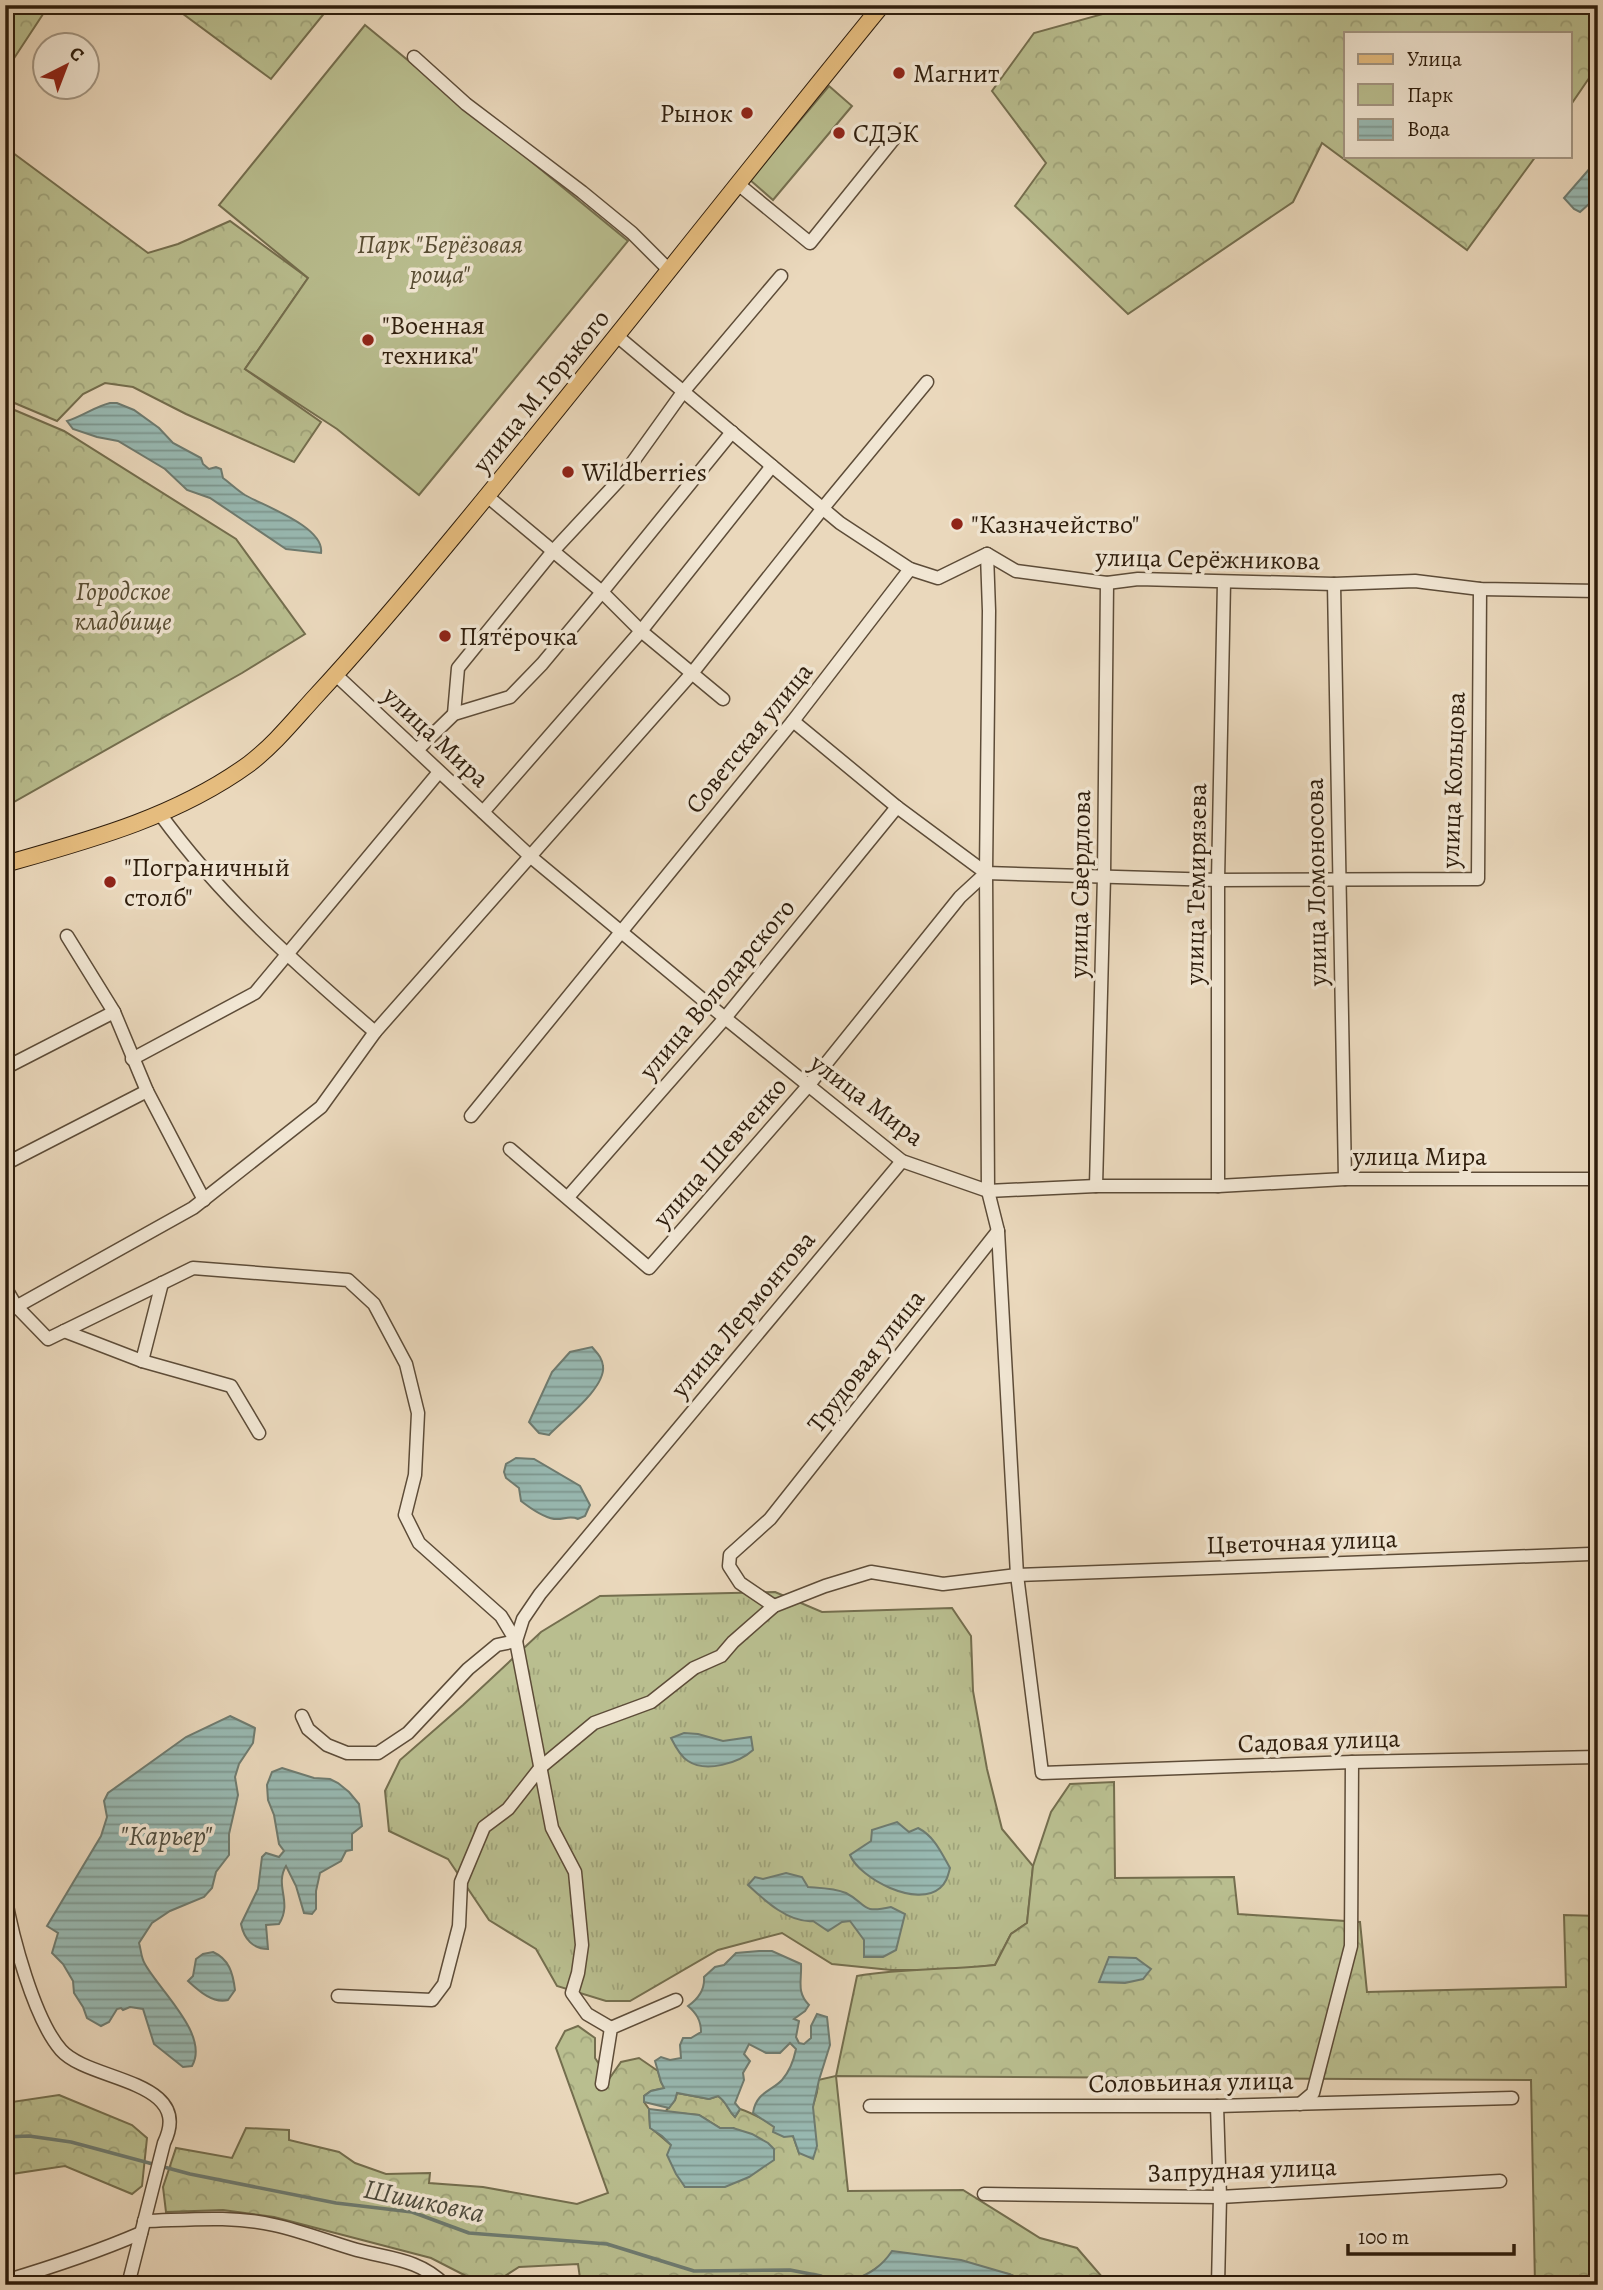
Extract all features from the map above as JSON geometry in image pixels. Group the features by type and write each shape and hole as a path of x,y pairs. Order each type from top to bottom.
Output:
{"main road":[{"name":"улица М.Горького","path":"5,864 121,830 159,814 215,785 264,752 336,674 487,496 879,7"}],"street":[{"path":"414,57 466,104 632,233 669,270"},
{"path":"738,184 810,243 901,130"},
{"path":"454,714 458,668 554,550 622,477 683,392 781,276"},
{"path":"617,336 840,523 910,569 938,578 987,555 988,1191 998,1231 1017,1575"},
{"path":"11,1310 193,1208 321,1107 375,1032 693,672 927,382"},
{"path":"417,750 454,714 510,697 542,664 732,432"},
{"path":"482,812 641,631 772,466"},
{"path":"487,496 554,550 641,631 723,699"},
{"name":"улица Серёжникова","path":"987,555 1016,572 1107,583 1138,579 1334,584 1415,581 1480,589 1598,591"},
{"name":"Советская улица","path":"471,1116 793,721 910,569"},
{"name":"улица Темирязева","path":"1217,1186 1224,582"},
{"name":"улица Свердлова","path":"1097,1186 1107,583"},
{"name":"улица Ломоносова","path":"1334,584 1345,1179"},
{"name":"улица Кольцова","path":"1338,878 1478,879 1480,589"},
{"name":"улица Мира","path":"336,674 531,857 902,1161 988,1191 1097,1186 1217,1186 1345,1179 1597,1179"},
{"path":"793,721 897,807 986,873 1219,880 1338,878"},
{"path":"132,1059 255,993 439,772"},
{"name":"улица Володарского","path":"568,1197 725,1018 897,807"},
{"path":"159,814 206,874 286,956 375,1032"},
{"name":"улица Шевченко","path":"568,1197 649,1268 808,1086 960,897 986,873"},
{"path":"1597,1179 1598,919"},
{"path":"67,936 114,1012 147,1091 204,1200"},
{"path":"5,1068 114,1012"},
{"path":"5,1164 147,1091"},
{"path":"510,1149 568,1197"},
{"name":"улица Лермонтова","path":"516,1642 523,1619 540,1594 902,1161"},
{"name":"Трудовая улица","path":"774,1606 740,1583 729,1566 730,1555 770,1519 998,1231"},
{"path":"5,1287 11,1310 48,1339 194,1268 348,1280 374,1304 406,1364 418,1413 415,1475 405,1515 419,1544 501,1616 516,1642 552,1828 575,1872 582,1945 572,1993 587,2014 611,2028"},
{"path":"142,1361 162,1283"},
{"path":"64,1331 142,1361 231,1386 259,1433"},
{"name":"Цветочная улица","path":"774,1606 871,1572 943,1584 1017,1575 1590,1554"},
{"name":"Садовая улица","path":"1017,1575 1042,1773 1598,1757"},
{"path":"338,1996 432,2000 444,1984 459,1926 461,1882 484,1827 508,1809 541,1767 594,1723 651,1702 694,1668 720,1656 774,1606"},
{"path":"302,1716 308,1729 327,1745 346,1753 378,1753 408,1732 468,1669 497,1645 516,1642"},
{"path":"1300,2104 1313,2093 1351,1946 1352,1762"},
{"path":"5,1895 10,1927 47,2030 62,2051 80,2064 159,2096 166,2106 169,2134 164,2143 128,2285"},
{"path":"611,2028 676,2000"},
{"path":"602,2084 611,2028"},
{"name":"Соловьиная улица","path":"870,2106 1217,2106 1513,2098"},
{"path":"1217,2106 1219,2285"},
{"name":"Запрудная улица","path":"984,2194 1220,2197 1500,2181"},
{"path":"5,2281 68,2261 143,2227 226,2218 273,2224 358,2250 416,2263 445,2285"}],"green space":[{"path":"5,5 49,5 5,72"},
{"path":"171,5 331,5 271,79"},
{"path":"1108,5 1582,5 1598,18 1598,65 1572,103 1572,32 1344,32 1344,158 1535,158 1467,250 1322,143 1293,202 1128,314 1015,206 1046,163 992,91 1034,33 1103,14"},
{"name":"Парк \"Берёзовая роща\"","path":"365,25 628,241 419,495 337,429 245,369 308,278 219,205"},
{"path":"829,86 852,106 773,200 750,180"},
{"path":"5,147 148,253 178,244 230,221 308,278 245,369 321,422 294,462 133,387 105,383 83,394 57,421 5,399"},
{"name":"Городское кладбище","path":"5,406 64,431 236,539 305,634 242,673 5,807"},
{"path":"775,1592 822,1612 952,1608 971,1636 973,1691 987,1769 1002,1829 1033,1866 1027,1923 1011,1934 995,1965 951,1970 891,1970 832,1964 782,1933 718,1950 630,2001 606,2001 557,1986 536,1949 489,1920 448,1859 389,1831 385,1791 400,1760 541,1632 600,1596"},
{"path":"1114,1782 1115,1878 1234,1877 1238,1914 1360,1922 1367,1992 1566,1987 1564,1915 1598,1916 1598,2285 1535,2285 1531,2080 836,2076 857,1976 995,1965 1011,1934 1027,1923 1033,1866 1051,1812 1070,1784"},
{"path":"578,2026 595,2038 595,2058 609,2079 621,2062 639,2058 658,2071 665,2088 651,2091 644,2096 644,2102 649,2109 650,2127 671,2145 685,2187 703,2186 733,2128 720,2128 699,2115 665,2112 677,2093 709,2099 718,2096 735,2117 740,2109 793,2136 799,2153 818,2080 836,2076 848,2191 963,2190 1040,2238 1077,2248 1109,2285 1035,2285 1009,2274 883,2264 853,2280 851,2285 581,2285 578,2264 519,2267 494,2283 468,2277 431,2258 274,2217 223,2210 166,2212 163,2187 176,2148 232,2158 246,2128 289,2130 289,2140 339,2152 355,2163 386,2174 430,2173 429,2183 483,2187 577,2204 608,2193 556,2048 565,2031"},
{"path":"59,2095 132,2125 147,2138 142,2186 132,2194 65,2166 5,2175 5,2103"}],"water":[{"path":"1598,159 1598,196 1580,212 1564,198"},
{"path":"110,403 134,410 159,428 173,443 201,458 209,469 221,469 223,478 242,493 304,526 320,543 321,553 286,549 210,498 187,490 165,469 118,441 73,429 67,421"},
{"path":"592,1347 603,1366 598,1384 549,1435 539,1433 529,1422 552,1372 570,1352"},
{"path":"516,1458 534,1459 580,1486 590,1505 585,1516 578,1519 554,1519 521,1501 519,1488 506,1478 504,1472 506,1464"},
{"name":"\"Карьер\"","path":"230,1716 255,1728 253,1743 239,1764 235,1777 238,1795 229,1834 229,1855 216,1872 212,1888 204,1897 170,1911 152,1923 139,1943 145,1964 189,2027 194,2041 196,2054 192,2066 183,2067 154,2044 143,2009 117,2009 109,2022 101,2026 87,2018 74,1993 73,1981 63,1964 52,1953 58,1933 47,1926 101,1836 107,1817 104,1801 108,1793 186,1737"},
{"path":"684,1733 723,1741 751,1737 753,1750 722,1765 695,1765 683,1757 671,1738"},
{"name":"\"Карьер\"","path":"282,1768 338,1783 359,1804 362,1826 352,1834 352,1850 346,1851 341,1861 320,1873 316,1909 312,1914 304,1913 296,1886 286,1866 282,1880 283,1916 279,1924 266,1925 268,1949 263,1949 250,1942 241,1924 258,1889 262,1857 266,1853 279,1857 284,1851 279,1844 267,1785 272,1772"},
{"path":"897,1822 909,1832 918,1828 937,1845 950,1868 946,1881 940,1888 918,1895 890,1888 865,1873 850,1855 871,1841 872,1830"},
{"path":"786,1873 802,1877 808,1887 846,1893 869,1909 891,1907 905,1914 896,1950 883,1957 864,1957 864,1940 850,1921 842,1922 828,1931 813,1921 786,1915 748,1885 755,1877 763,1879"},
{"path":"772,1951 801,1964 801,1991 809,2005 794,2019 799,2021 796,2037 799,2043 804,2044 811,2038 811,2026 817,2014 827,2017 830,2045 813,2107 817,2146 813,2159 799,2153 793,2136 784,2137 773,2132 774,2127 753,2113 761,2096 782,2080 789,2069 796,2049 790,2043 780,2053 766,2053 749,2044 744,2054 750,2061 743,2073 744,2080 735,2103 740,2109 735,2117 718,2096 709,2099 677,2093 669,2108 644,2102 644,2096 651,2091 664,2088 655,2061 661,2057 670,2060 681,2058 680,2045 683,2038 691,2038 701,2032 698,2017 688,2006 700,1993 704,1977 715,1967 724,1965 736,1953"},
{"path":"213,1952 223,1958 231,1972 235,1990 228,2000 212,1998 188,1981 193,1976 196,1959"},
{"path":"1109,1957 1136,1958 1151,1969 1143,1979 1125,1983 1099,1982"},
{"path":"649,2109 699,2115 720,2128 733,2128 752,2134 774,2149 774,2160 749,2177 725,2187 685,2187 667,2155 671,2145 650,2128"},
{"path":"892,2251 961,2260 1035,2285 851,2285 853,2280 880,2265"}],"waterway":[{"name":"Шишковка","path":"5,2137 29,2136 71,2142 190,2174 336,2203 412,2212 469,2233 607,2244 694,2271 790,2270 821,2276 835,2285"}],"place":[{"name":"Магнит","path":"899,73"},
{"name":"Рынок","path":"747,113"},
{"name":"СДЭК","path":"839,133"},
{"name":"\"Военная техника\"","path":"368,340"},
{"name":"Wildberries","path":"568,472"},
{"name":"\"Казначейство\"","path":"957,524"},
{"name":"Пятёрочка","path":"445,636"},
{"name":"\"Пограничный столб\"","path":"110,882"}]}
